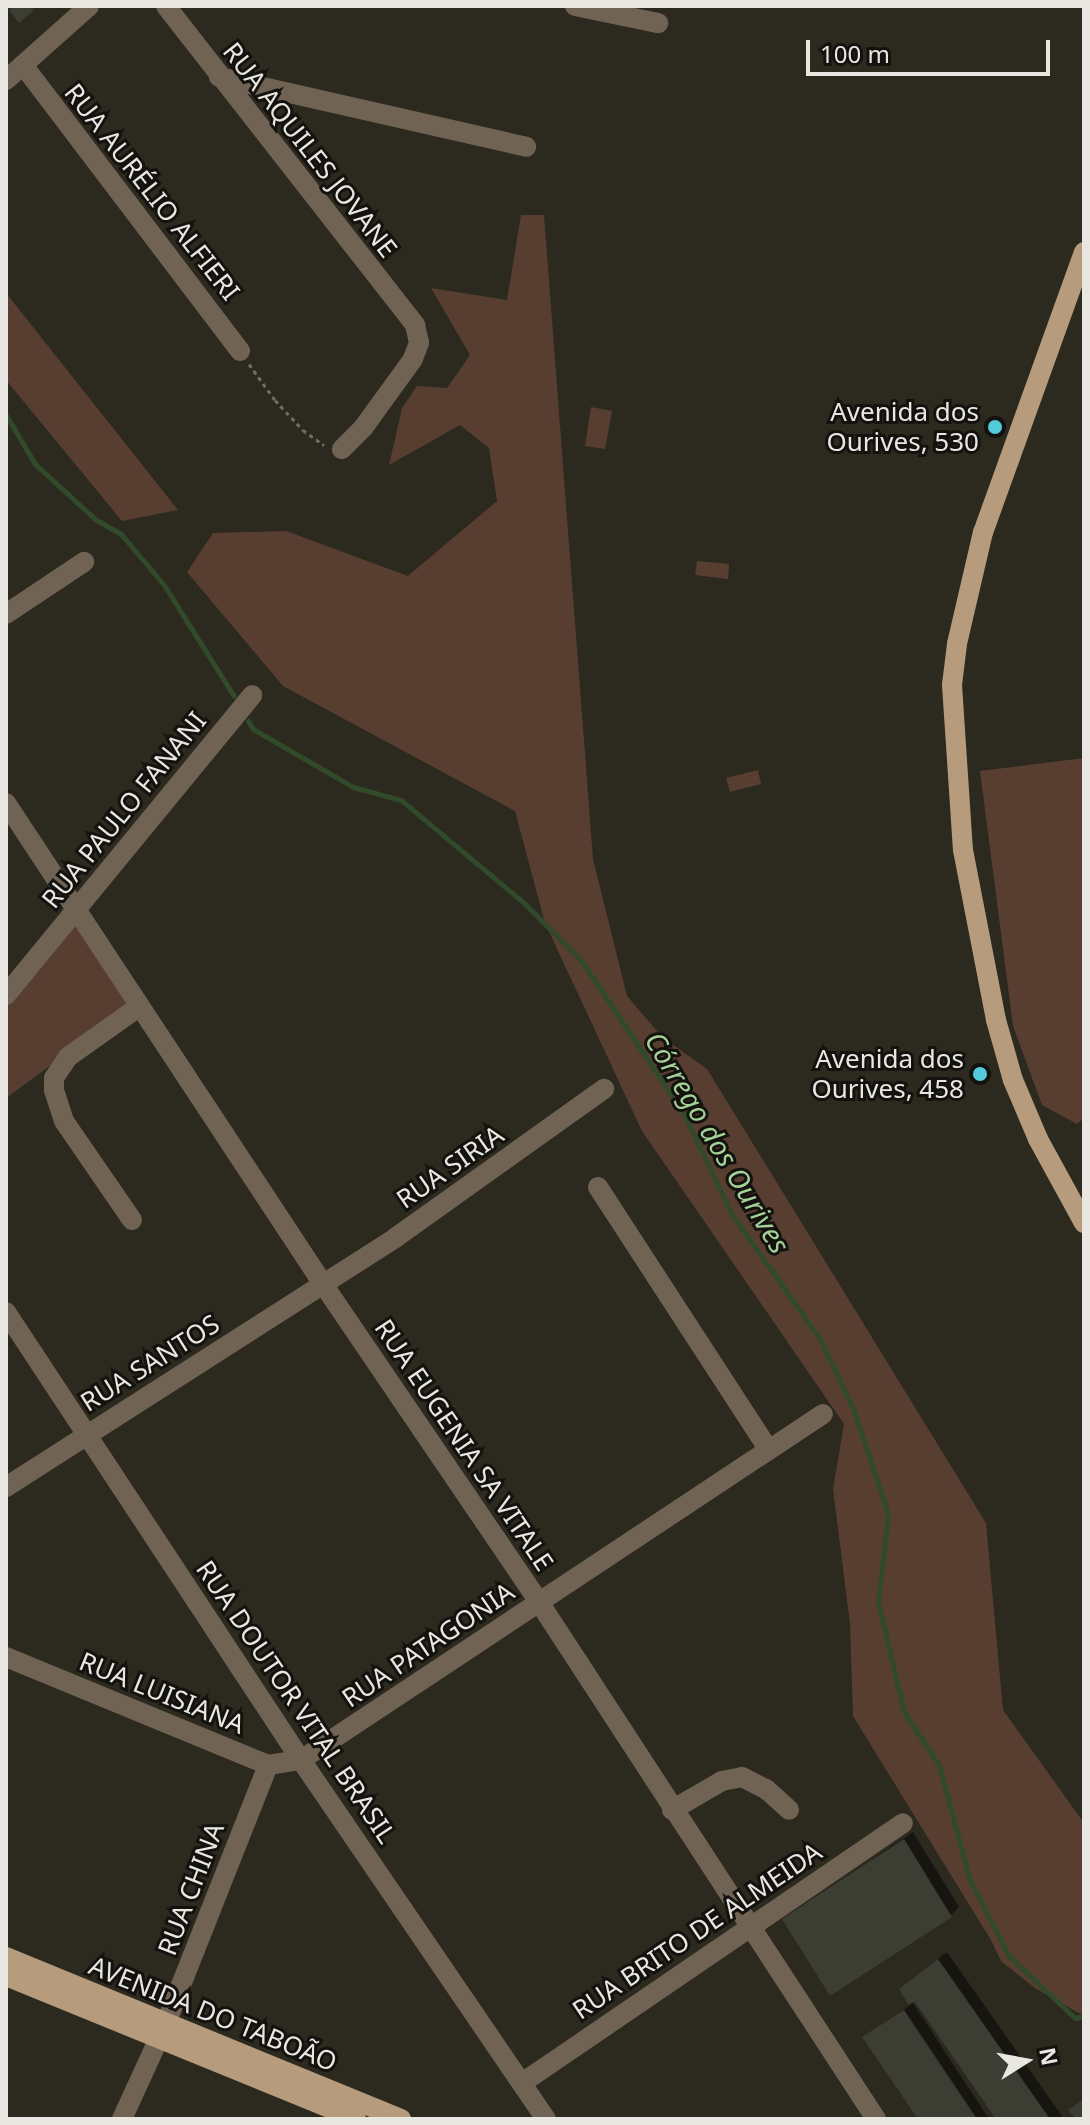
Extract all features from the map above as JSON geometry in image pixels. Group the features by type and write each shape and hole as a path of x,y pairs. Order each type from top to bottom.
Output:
{"main road":[{"path":"1084,252 983,532 957,644 952,685 963,850 996,1020 1013,1080 1038,1139 1084,1223"},
{"name":"AVENIDA DO TABOÃO","path":"6,1957 356,2119"},
{"name":"AVENIDA DO TABOÃO","path":"6,1976 401,2119"}],"street":[{"path":"6,80 89,6"},
{"name":"RUA AQUILES JOVANE","path":"166,6 415,325 419,343 413,359 342,449"},
{"path":"575,6 658,23"},
{"name":"RUA AURÉLIO ALFIERI","path":"23,65 240,351"},
{"path":"219,77 526,147"},
{"path":"6,614 84,562"},
{"name":"RUA PAULO FANANI","path":"6,995 252,695"},
{"name":"RUA EUGENIA SA VITALE","path":"6,803 323,1284 539,1602 876,2119"},
{"path":"132,1220 64,1121 54,1090 54,1078 68,1057 140,1006"},
{"name":"RUA SIRIA","path":"323,1284 395,1238 604,1089"},
{"path":"598,1187 768,1449"},
{"name":"RUA SANTOS","path":"6,1487 323,1284"},
{"name":"RUA DOUTOR VITAL BRASIL","path":"6,1312 301,1760 522,2083 534,2110 546,2119"},
{"name":"RUA PATAGONIA","path":"301,1760 823,1414"},
{"name":"RUA LUISIANA","path":"6,1657 268,1765 301,1760"},
{"name":"RUA CHINA","path":"122,2119 162,2031 268,1765"},
{"path":"672,1810 722,1781 742,1777 766,1789 789,1810"},
{"name":"RUA BRITO DE ALMEIDA","path":"522,2083 903,1823"}],"path":[{"path":"240,351 275,400 303,430 320,444 342,449"}],"shaded area":[{"path":"521,215 544,215 593,859 627,996 662,1037 707,1069 986,1523 1003,1710 1084,1823 1084,2016 1035,1988 1001,1961 853,1716 850,1624 833,1489 844,1424 642,1131 545,923 515,811 283,686 187,572 213,533 286,531 408,576 497,501 489,448 460,425 389,465 402,408 417,386 447,388 470,355 431,288 507,300"},
{"path":"6,293 178,510 122,521 6,380"},
{"path":"591,407 612,411 605,449 585,446"},
{"path":"697,561 729,564 728,579 695,575"},
{"path":"1084,758 1084,1118 1077,1124 1042,1105 1013,1026 980,771"},
{"path":"758,770 761,784 730,792 726,778"},
{"path":"75,919 133,1005 6,1098 6,1003"}],"building":[{"path":"14,6 30,6 34,10 19,23 9,10"},
{"path":"904,1839 952,1917 830,1996 782,1919"},
{"path":"938,1959 1050,2119 996,2119 915,2002 908,2004 899,1989"},
{"path":"904,2010 977,2119 918,2119 862,2037"},
{"path":"1084,2099 1084,2119 1076,2119 1068,2110"}],"waterway":[{"name":"Córrego dos Ourives","path":"6,415 35,464 95,519 121,534 164,585 234,696"},
{"name":"Córrego dos Ourives","path":"248,721 253,729 353,787 401,800 524,903 580,959 684,1114 731,1213 820,1339 854,1411 888,1514 878,1602 904,1712 939,1765 969,1878 1009,1956 1075,2018 1084,2016"}],"place":[{"name":"Avenida dos Ourives, 530","path":"995,427"},
{"name":"Avenida dos Ourives, 458","path":"980,1074"}]}
